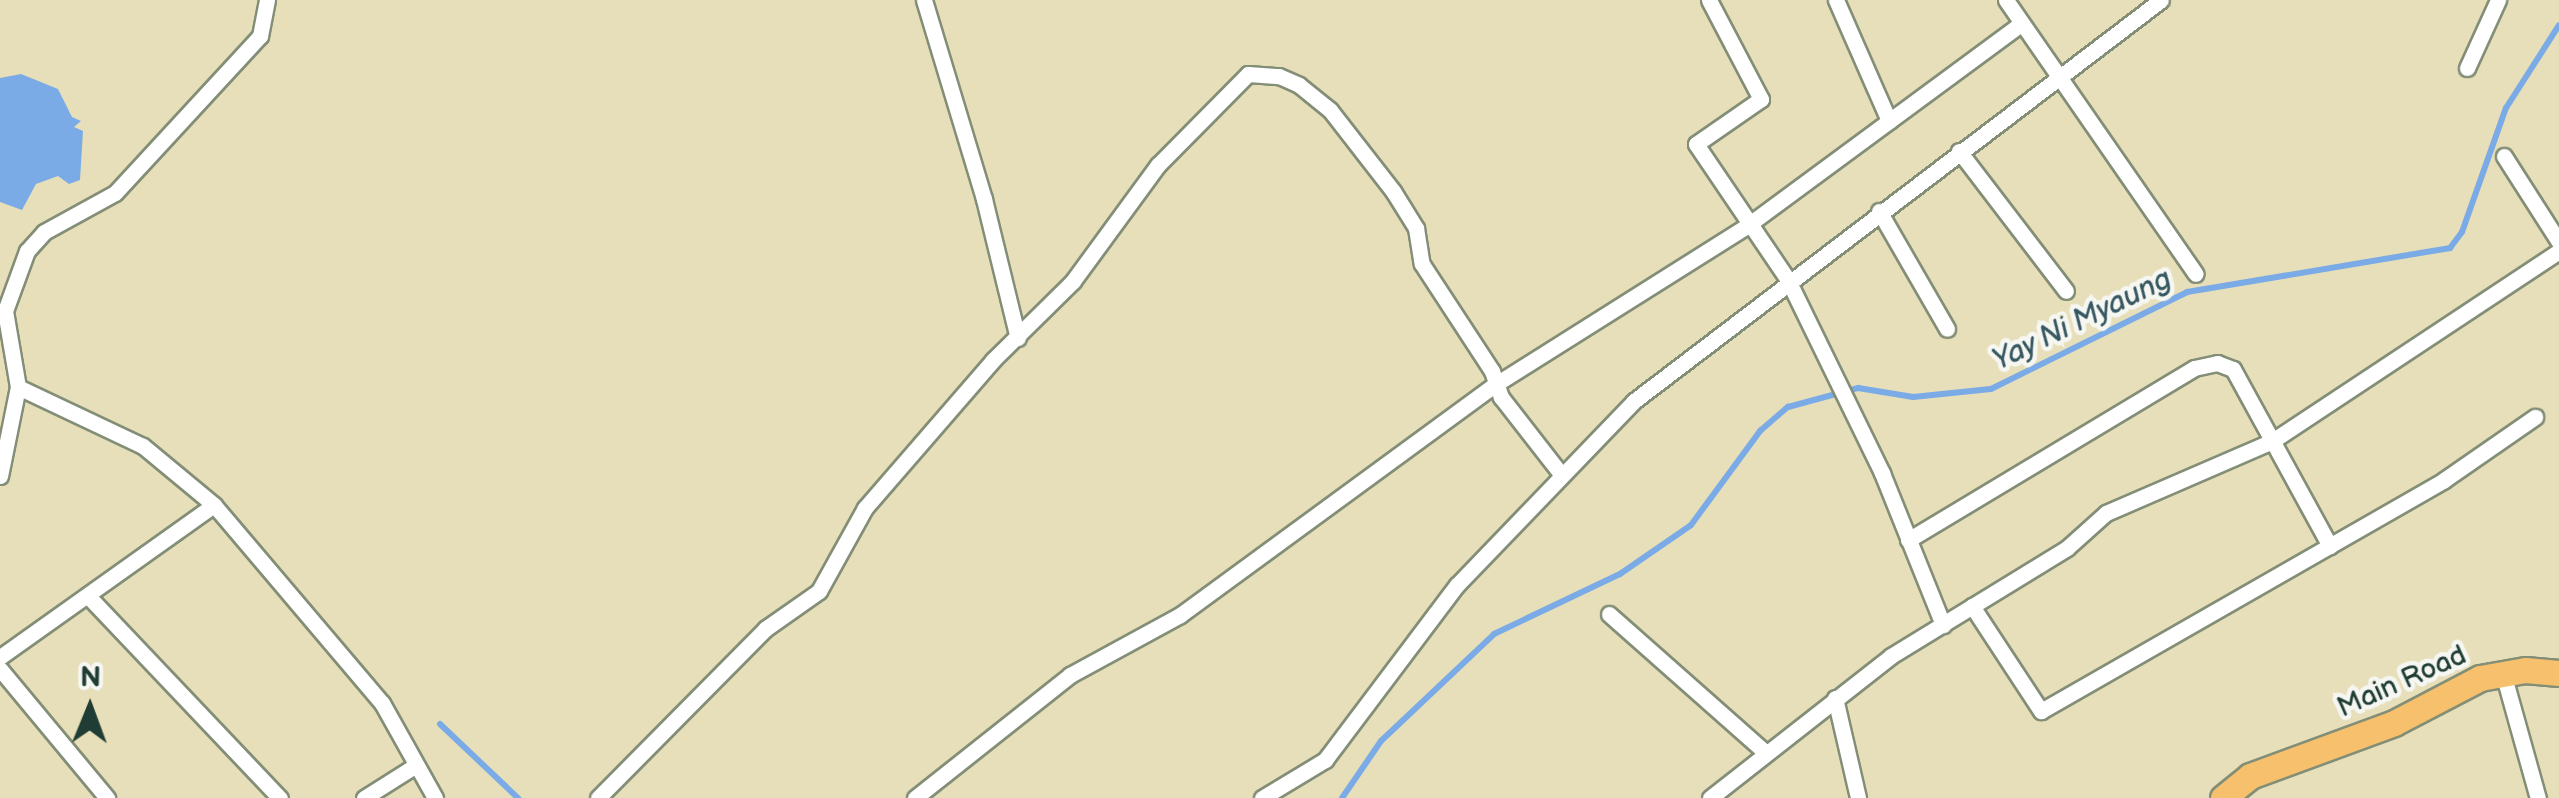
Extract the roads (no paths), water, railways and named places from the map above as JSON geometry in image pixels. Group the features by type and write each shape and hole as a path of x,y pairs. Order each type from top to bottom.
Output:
{"main road":[{"name":"Main Road","path":"2223,798 2250,776 2394,723 2454,689 2503,673 2559,673"}],"street":[{"path":"0,476 18,387 5,311 27,251 44,232 115,193 260,36 267,0"},
{"path":"924,0 984,199 1018,338"},
{"path":"1710,0 1761,99 1696,144 1788,280 1846,394 1942,624"},
{"path":"1836,0 1889,121"},
{"path":"2006,0 2056,78 2196,274"},
{"path":"1262,798 1325,760 1457,585 1634,401 2160,0"},
{"path":"2467,68 2498,0"},
{"path":"915,798 1070,675 1180,615 1496,384 1748,225 2021,24"},
{"path":"598,798 765,629 818,592 865,508 1073,281 1158,165 1248,74 1264,73 1299,86 1330,110 1393,191 1416,228 1422,264 1496,384 1561,474"},
{"path":"1959,151 2066,291"},
{"path":"2504,156 2559,242"},
{"path":"1880,211 1947,329"},
{"path":"1710,798 1835,698 1942,624 2067,548 2106,514 2272,441 2559,251"},
{"path":"1908,540 2194,368 2217,364 2233,369 2330,546"},
{"path":"18,387 143,446 214,505 382,703 413,767 435,798"},
{"path":"1972,606 2041,711 2444,480 2534,417"},
{"path":"0,656 214,505"},
{"path":"88,596 280,798"},
{"path":"1610,614 1766,752"},
{"path":"0,669 108,798"},
{"path":"2503,673 2538,798"},
{"path":"1835,698 1858,798"},
{"path":"364,798 413,767"}],"water":[{"path":"21,74 58,89 72,117 81,121 74,127 83,131 80,180 69,184 58,176 36,184 22,210 0,202 0,78"}],"waterway":[{"name":"Yay Ni Myaung","path":"1342,798 1381,741 1494,634 1620,574 1691,525 1760,431 1788,407 1858,388 1913,397 1991,389 2187,292 2450,248 2462,232 2506,108 2559,25"},
{"path":"440,724 518,798"}]}
